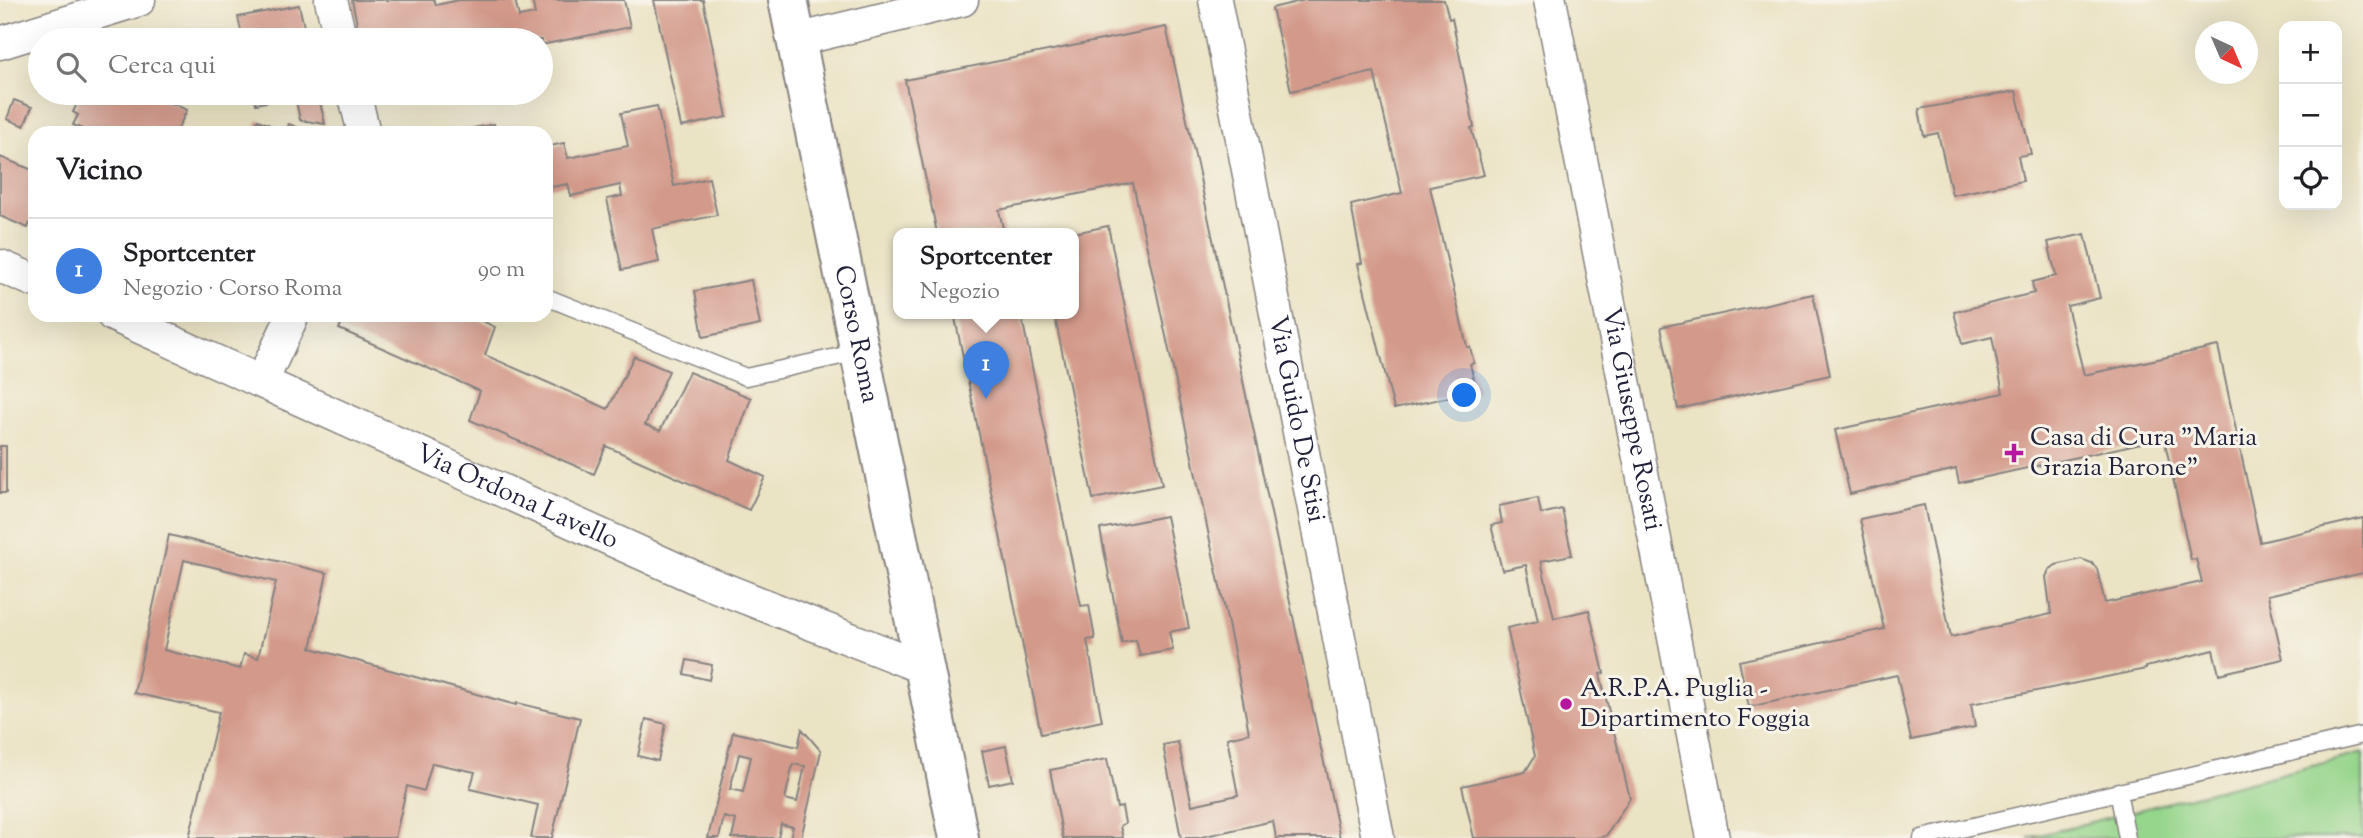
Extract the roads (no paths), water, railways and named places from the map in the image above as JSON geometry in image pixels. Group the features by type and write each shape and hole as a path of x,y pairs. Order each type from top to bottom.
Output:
{"street":[{"path":"48,28 139,0"},
{"path":"331,0 338,28"},
{"name":"Corso Roma","path":"788,0 959,838"},
{"path":"796,40 962,0"},
{"name":"Via Guido De Stisi","path":"1215,0 1378,838"},
{"name":"Via Giuseppe Rosati","path":"1550,0 1713,838"},
{"path":"0,43 28,34"},
{"path":"357,105 362,126"},
{"path":"0,266 28,278"},
{"name":"Via Ordona Lavello","path":"129,322 703,581 924,668"},
{"path":"262,381 290,322"}],"lane":[{"path":"553,299 746,377 859,352"},
{"path":"1922,838 2363,735"},
{"path":"2118,791 2127,838"}],"place":[{"name":"Sportcenter","path":"986,399"},
{"name":"Casa di Cura \"Maria Grazia Barone\"","path":"2014,453"},
{"name":"A.R.P.A. Puglia - Dipartimento Foggia","path":"1566,704"}]}
